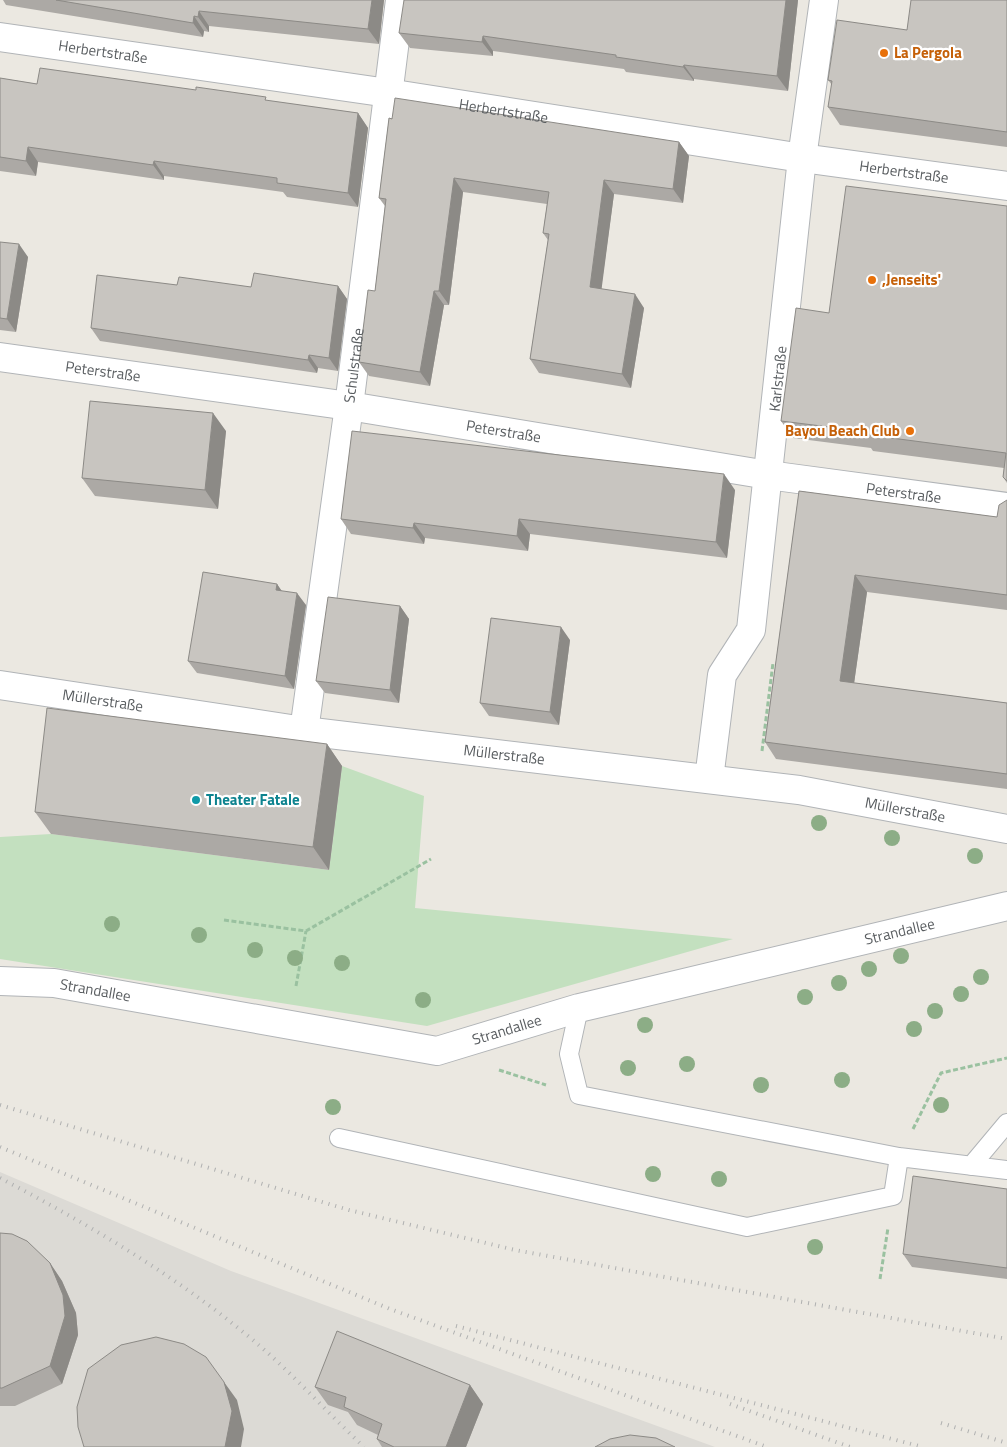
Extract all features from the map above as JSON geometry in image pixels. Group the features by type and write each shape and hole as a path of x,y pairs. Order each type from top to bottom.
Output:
{"street":[{"name":"Schulstraße","path":"304,731 349,406 400,0"},
{"name":"Karlstraße","path":"709,779 722,675 751,630 802,158 824,0"},
{"name":"Herbertstraße","path":"0,37 388,92 802,158 1007,186"},
{"name":"Peterstraße","path":"0,357 349,406 768,475 1007,507"},
{"name":"Müllerstraße","path":"0,686 304,731 799,790 1007,829"},
{"name":"Strandallee","path":"0,981 54,983 437,1051 579,1008 1007,906"}],"lane":[{"path":"579,1008 569,1054 578,1095 899,1156 1007,1170"},
{"path":"971,1166 1007,1123"},
{"path":"339,1138 747,1227 893,1196 899,1156"}],"path":[{"path":"224,920 306,932 431,859"},
{"path":"296,986 306,932"},
{"path":"899,1156 942,1073 1007,1058"},
{"path":"493,1069 578,1095"},
{"path":"880,1279 893,1196"}],"shaded area":[{"path":"0,1172 231,1271 715,1447 0,1447"}],"green space":[{"path":"342,766 424,796 415,908 733,939 427,1026 0,959 0,837 51,834 329,870"}],"building":[{"path":"56,0 372,0 368,29 199,11 198,17 194,16 193,23"},
{"path":"404,0 786,0 777,76 684,65 683,67 616,57 616,55 483,36 482,42 399,33"},
{"path":"911,0 1007,0 1007,132 828,107 832,81 828,80 837,20 907,30"},
{"path":"40,68 196,90 196,87 266,97 265,100 358,113 348,193 277,183 277,178 154,161 153,165 28,147 26,161 0,157 0,78 37,84"},
{"path":"395,98 679,142 673,189 604,180 590,287 635,294 622,374 530,359 549,234 543,233 549,192 454,178 439,291 434,291 420,372 359,362 368,290 375,291 386,199 379,198 389,118 392,119"},
{"path":"846,186 1007,206 1007,481 1003,477 1006,453 861,434 862,431 781,421 796,308 829,313"},
{"path":"0,242 19,244 7,319 0,318"},
{"path":"254,273 338,286 329,358 309,355 308,360 91,328 97,275 177,285 179,277 251,287"},
{"path":"90,401 213,413 205,490 82,478"},
{"path":"352,431 724,474 716,542 519,519 517,536 414,523 413,528 341,519"},
{"path":"799,491 997,517 999,505 1007,500 1007,595 855,575 840,681 1007,703 1007,774 765,742"},
{"path":"203,572 277,584 276,590 297,593 285,676 188,661"},
{"path":"328,597 400,606 390,690 316,681"},
{"path":"491,618 561,627 550,712 480,703"},
{"name":"Theater Fatale","path":"47,708 327,744 313,847 35,812"},
{"path":"913,1176 1007,1189 1007,1268 903,1254"},
{"path":"0,1233 12,1234 27,1241 50,1263 63,1295 65,1316 50,1366 2,1388 0,1388"},
{"path":"337,1331 470,1385 446,1447 394,1447 377,1439 382,1424 344,1407 346,1397 315,1387"},
{"path":"156,1337 184,1344 206,1357 224,1382 232,1411 225,1447 84,1447 78,1427 77,1407 88,1369 121,1345"},
{"path":"630,1435 656,1438 675,1447 595,1447 610,1439"}],"railway":[{"path":"0,1105 349,1210 515,1250 1007,1339"},
{"path":"0,1147 390,1309 767,1447"},
{"path":"0,1178 106,1237 174,1280 207,1304 269,1354 364,1447"},
{"path":"456,1326 923,1447"},
{"path":"730,1404 850,1447"},
{"path":"941,1423 1007,1443"}],"place":[{"name":"La Pergola","path":"884,53"},
{"name":",Jenseits'","path":"872,280"},
{"name":"Bayou Beach Club","path":"910,431"},
{"name":"Theater Fatale","path":"196,800"}]}
